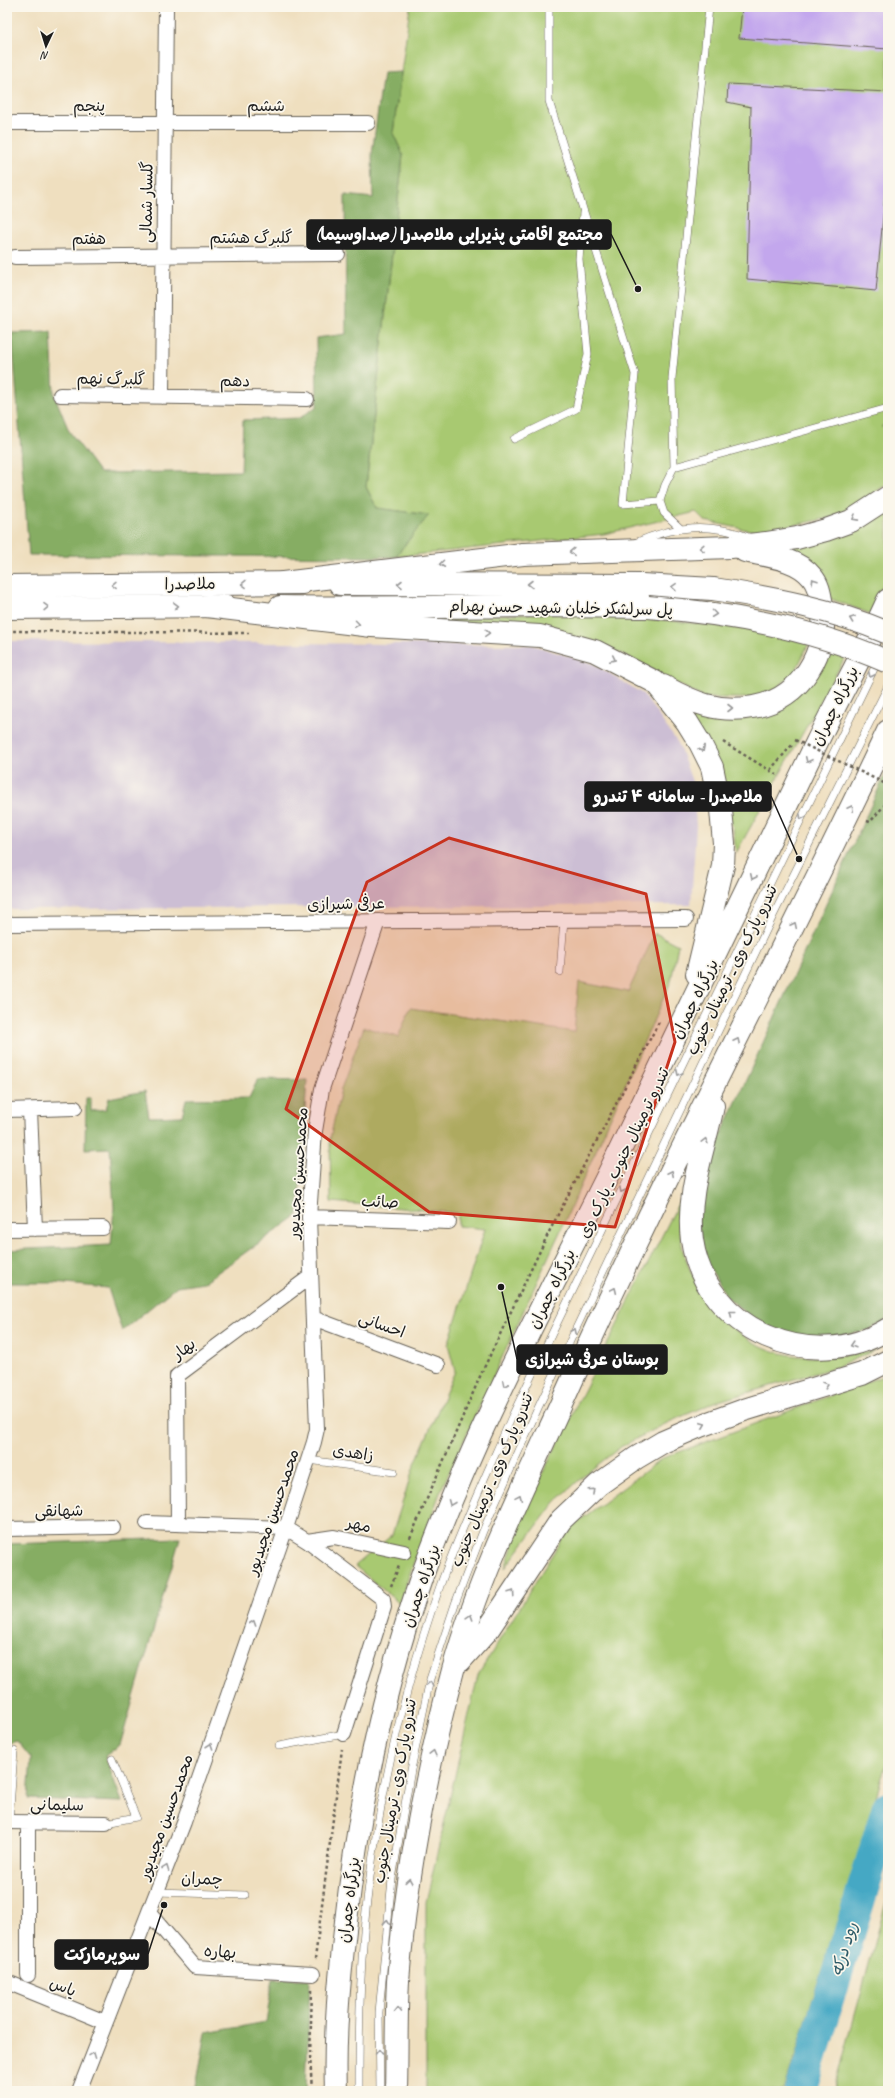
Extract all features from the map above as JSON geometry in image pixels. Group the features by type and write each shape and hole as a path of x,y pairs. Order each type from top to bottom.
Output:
{"main road":[{"path":"283,583 523,554 731,547 766,543 797,538 851,521 888,497"},
{"path":"207,606 372,626 540,636 595,651 691,701 712,708 732,709 754,707 777,699 793,687 808,672 820,648 825,621 820,590 812,576 796,564 731,547"},
{"name":"ملاصدرا","path":"7,586 283,583 374,584"},
{"name":"پل سرلشکر خلبان شهید حسن بهرام","path":"374,584 642,585 713,589 763,596 804,605 842,615 888,633"},
{"name":"بزرگراه چمران","path":"336,2091 335,2052 341,1968 349,1890 362,1803 380,1715 422,1576 459,1484 505,1384 888,600"},
{"name":"پل سرلشکر خلبان شهید حسن بهرام","path":"371,608 556,605 648,607 722,615 756,621 864,651 888,662"},
{"name":"ملاصدرا","path":"7,608 207,606 371,608"},
{"path":"655,682 687,722 700,743 712,767 721,810 724,843 723,866 686,1016"},
{"path":"396,2091 398,1983 408,1885 425,1785 454,1668 485,1573 626,1263 888,731"},
{"path":"719,1076 693,1193 691,1213 692,1242 707,1284 722,1305 750,1327 770,1338 795,1346 819,1349 849,1346 877,1336 888,1329"},
{"path":"454,1668 487,1631 561,1520 598,1485 636,1458 663,1442 700,1426 744,1410 862,1374 888,1361"}],"street":[{"name":"گلسار شمالی","path":"162,397 166,7"},
{"name":"پنجم","path":"13,123 164,124"},
{"name":"ششم","path":"164,124 368,123"},
{"name":"گلبرگ هشتم","path":"163,256 338,254"},
{"name":"هفتم","path":"15,257 163,256"},
{"name":"گلبرگ نهم","path":"60,394 162,397"},
{"name":"دهم","path":"162,397 307,399"},
{"name":"عرفی شیرازی","path":"7,924 686,919"},
{"name":"محمدحسین مجیدپور","path":"79,2091 158,1892 286,1528 309,1460 317,1429 309,1217 315,1131 322,1089 378,921"},
{"path":"7,1110 75,1108"},
{"path":"30,1110 35,1229"},
{"name":"صائب","path":"309,1217 449,1222"},
{"path":"7,1229 103,1228"},
{"name":"بهار","path":"178,1524 177,1376 312,1276"},
{"name":"احسانی","path":"313,1318 438,1365"},
{"path":"147,1523 286,1528 377,1593 382,1599 384,1607 344,1734"},
{"name":"شهانقی","path":"7,1529 113,1527"},
{"name":"مهر","path":"306,1541 334,1537 404,1552"},
{"name":"سلیمانی","path":"8,1822 106,1823"},
{"path":"28,1822 28,1975"},
{"name":"بهاره","path":"150,1913 195,1968 313,1974"},
{"name":"یاس","path":"7,1982 106,2022"}],"lane":[{"path":"549,7 549,101 635,374 623,504 660,501"},
{"path":"680,528 664,513 660,501 665,485 674,467 672,378 709,7"},
{"path":"514,439 576,409 588,354 579,259 583,209"},
{"path":"674,467 888,408"},
{"path":"618,551 644,539 680,528 698,526 717,528 766,543"},
{"name":"تندرو ترمینال جنوب ـ پارک وی","path":"359,2091 359,2017 370,1877 387,1773 401,1715 440,1586 468,1515 513,1414 888,640"},
{"name":"تندرو پارک وی ـ ترمینال جنوب","path":"380,2091 379,2012 392,1879 411,1770 430,1680 455,1604 483,1530 538,1408 769,923 888,686"},
{"path":"560,972 564,920"},
{"name":"زاهدی","path":"309,1460 394,1472"},
{"path":"279,1746 344,1734"},
{"path":"8,1822 14,1751"},
{"path":"106,1823 136,1817 112,1759"},
{"name":"چمران","path":"158,1892 245,1895"}],"path":[{"path":"7,631 253,633"},
{"path":"719,740 770,770 796,740 888,785"},
{"path":"870,822 888,801"},
{"path":"384,1607 404,1552 499,1337 550,1230 660,1018"},
{"path":"312,2091 310,2055 313,1974 344,1734"}],"highlighted area":[{"path":"449,838 646,894 675,1042 615,1227 429,1212 286,1109 367,882"}],"shaded area":[{"path":"7,641 532,645 594,664 643,694 678,743 693,784 696,826 691,905 7,909"}],"green space":[{"path":"410,7 888,7 888,423 881,427 888,425 888,484 835,517 758,532 705,521 696,512 604,534 395,557 428,515 377,508 366,487 403,156 393,133"},
{"path":"401,72 393,133 403,155 366,487 377,508 429,515 395,557 29,555 12,333 51,332 54,394 69,431 100,473 241,471 243,420 300,418 317,406 316,338 346,334 345,195 373,198 372,154 383,73"},
{"path":"888,505 888,572 871,614 831,599 775,550"},
{"path":"538,613 616,615 757,630 809,643 795,672 777,688 758,698 704,698 621,653 382,620"},
{"path":"829,647 847,654 736,853 733,828 680,704 703,717 720,720 747,718"},
{"path":"888,768 888,1319 869,1330 822,1339 795,1336 767,1327 747,1314 727,1297 706,1261 698,1222 711,1157"},
{"path":"655,933 678,945 671,981 564,1223 441,1490 399,1603 355,1566 392,1535 414,1466 455,1371 448,1345 485,1229 458,1226 458,1213 331,1202 330,1139 341,1089 364,1027 398,1037 410,1008 574,1032 579,982 628,992"},
{"path":"258,1079 307,1080 298,1215 204,1282 177,1286 122,1331 108,1288 54,1283 7,1283 7,1250 111,1245 114,1208 110,1148 85,1149 86,1098 91,1098 91,1111 106,1109 109,1098 145,1091 149,1117 182,1116 186,1099 249,1098"},
{"path":"680,1200 682,1243 685,1257 692,1274 701,1291 712,1306 739,1333 755,1343 790,1355 812,1357 833,1356 875,1350 840,1366 715,1402 669,1422 622,1446 587,1473 555,1502 505,1568 527,1504"},
{"path":"888,1374 888,1758 784,2091 426,2091 426,1902 478,1675 568,1529 663,1458"},
{"path":"180,1538 120,1745 105,1756 122,1802 28,1799 31,1758 17,1741 7,1744 7,1544"},
{"path":"888,1895 888,2091 834,2091"},
{"path":"273,1979 310,1979 306,2091 195,2091 206,2033 266,2022"}],"building":[{"path":"742,7 888,7 888,49 739,38"},
{"path":"728,84 888,92 888,165 876,291 747,279 751,107 727,102"}],"waterway":[{"name":"رود درکه","path":"801,2091 888,1807"}],"place":[{"name":"مجتمع اقامتی پذیرایی ملاصدرا (صداوسیما)","path":"638,289"},
{"name":"ملاصدرا - سامانه ۴ تندرو","path":"799,859"},
{"name":"بوستان عرفی شیرازی","path":"501,1287"},
{"name":"سوپرمارکت","path":"164,1905"}]}
